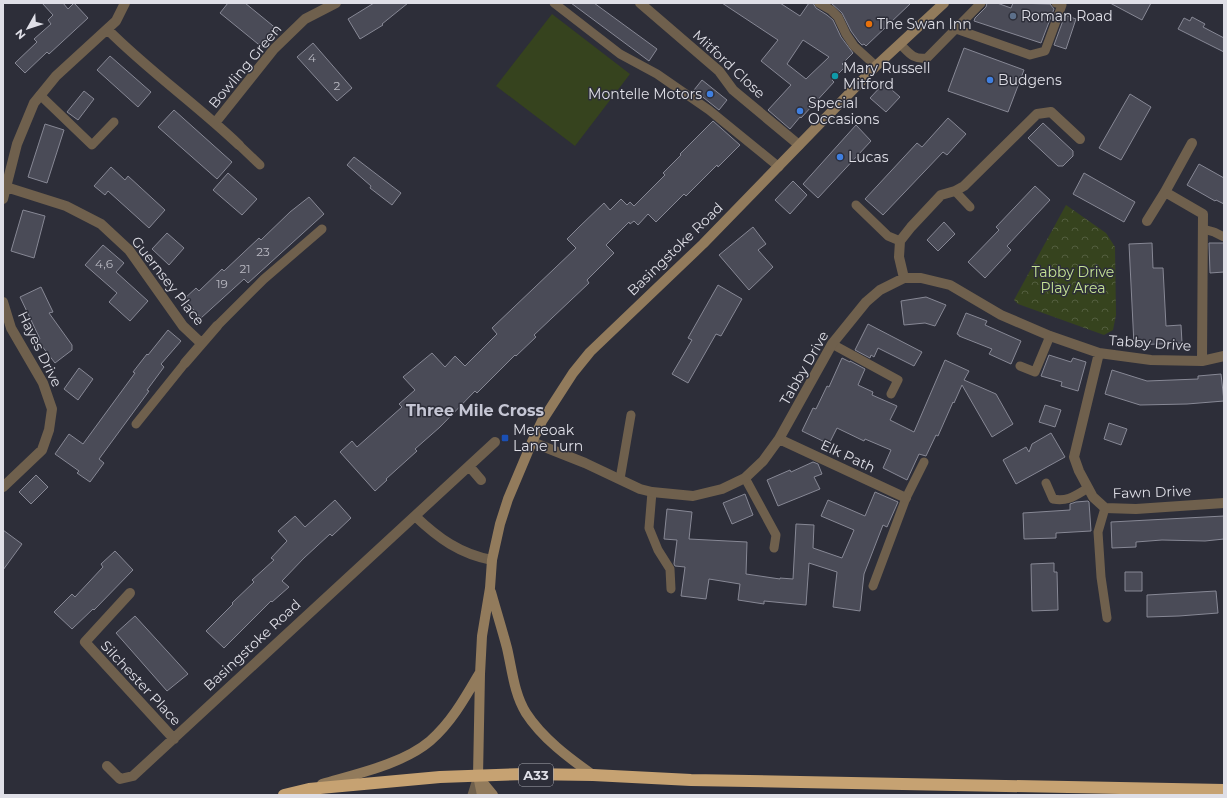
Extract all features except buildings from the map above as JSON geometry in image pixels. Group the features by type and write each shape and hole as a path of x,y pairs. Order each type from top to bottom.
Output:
{"highway":[{"name":"A33","path":"284,795 309,789 440,777 525,774 594,775 690,780 1224,790"}],"street":[{"path":"3,199 17,144 34,103 56,76 108,30 116,20 125,3"},
{"name":"Bowling Green","path":"215,123 274,49 305,19 336,3"},
{"name":"Mitford Close","path":"640,3 719,71 733,90 799,145"},
{"name":"Basingstoke Road","path":"482,795 478,776 480,674 482,636 490,588 492,560 498,529 504,511 542,421 573,373 590,352 703,244 876,66 944,3"},
{"path":"108,30 122,44 215,123 239,146"},
{"path":"904,278 899,257 900,241 911,227 941,195 955,191 964,186 1037,114 1051,112 1080,139"},
{"path":"1147,221 1192,143"},
{"name":"Guernsey Place","path":"6,187 66,206 101,224 129,250 183,326 201,343"},
{"name":"Tabby Drive","path":"1165,192 1203,214 1202,360"},
{"name":"Tabby Drive","path":"532,442 585,463 640,489 652,492 693,496 722,489 745,478 764,460 779,439 832,344 866,302 880,290 904,278 920,278 950,285 1001,315 1050,336 1099,353 1150,360 1202,360 1224,356"},
{"name":"Hayes Drive","path":"3,302 5,319 43,383 52,409 49,430 42,450 3,487"},
{"name":"Guernsey Place","path":"185,363 217,326"},
{"name":"Fawn Drive","path":"1099,353 1074,457 1079,471 1093,497 1106,508 1136,509 1224,503"},
{"name":"Elk Path","path":"779,439 906,498"},
{"name":"Basingstoke Road","path":"107,766 120,778 133,776 495,442"},
{"path":"469,466 481,480"},
{"path":"415,516 428,529 454,547 476,557 492,560"},
{"path":"490,588 503,631 517,691 525,711 540,731 570,758 594,775"},
{"name":"Silchester Place","path":"130,593 85,642 174,739"},
{"path":"309,789 389,763 417,750 438,734 456,713 480,674"},
{"path":"478,776 493,795"}],"lane":[{"path":"554,3 620,54 657,74 709,110 779,167"},
{"path":"819,3 831,10 838,17 846,34 854,46 876,66"},
{"path":"900,44 912,56 920,59 927,58 982,3"},
{"path":"956,29 1030,55 1045,51 1060,4"},
{"path":"40,95 92,145 114,122"},
{"path":"239,146 260,165"},
{"path":"955,191 970,207"},
{"path":"856,205 888,236 900,241"},
{"path":"217,326 264,280 322,229"},
{"path":"1203,229 1224,237"},
{"path":"1020,366 1035,372 1050,336"},
{"path":"832,344 898,380 891,394"},
{"path":"136,424 185,363"},
{"path":"620,479 631,415"},
{"path":"873,586 906,498 924,462"},
{"path":"745,478 776,535 774,548"},
{"path":"1046,483 1054,499 1062,501 1073,497 1088,488"},
{"path":"652,492 649,528 658,550 670,569 671,589"},
{"path":"1106,508 1098,532 1101,577 1108,618"},
{"name":"Basingstoke Road","path":"472,795 478,776"}],"green space":[{"path":"552,14 630,74 575,146 496,86"},
{"name":"Tabby Drive Play Area","path":"1066,205 1106,233 1115,247 1116,315 1113,330 1104,335 1018,304 1014,300"}],"place":[{"name":"Roman Road","path":"1013,16"},
{"name":"The Swan Inn","path":"869,24"},
{"name":"Mary Russell Mitford","path":"835,76"},
{"name":"Budgens","path":"990,80"},
{"name":"Montelle Motors","path":"710,94"},
{"name":"Special Occasions","path":"800,111"},
{"name":"Lucas","path":"840,157"},
{"name":"Mereoak Lane Turn","path":"505,438"}],"district":[{"name":"Three Mile Cross","path":"475,410"}]}
